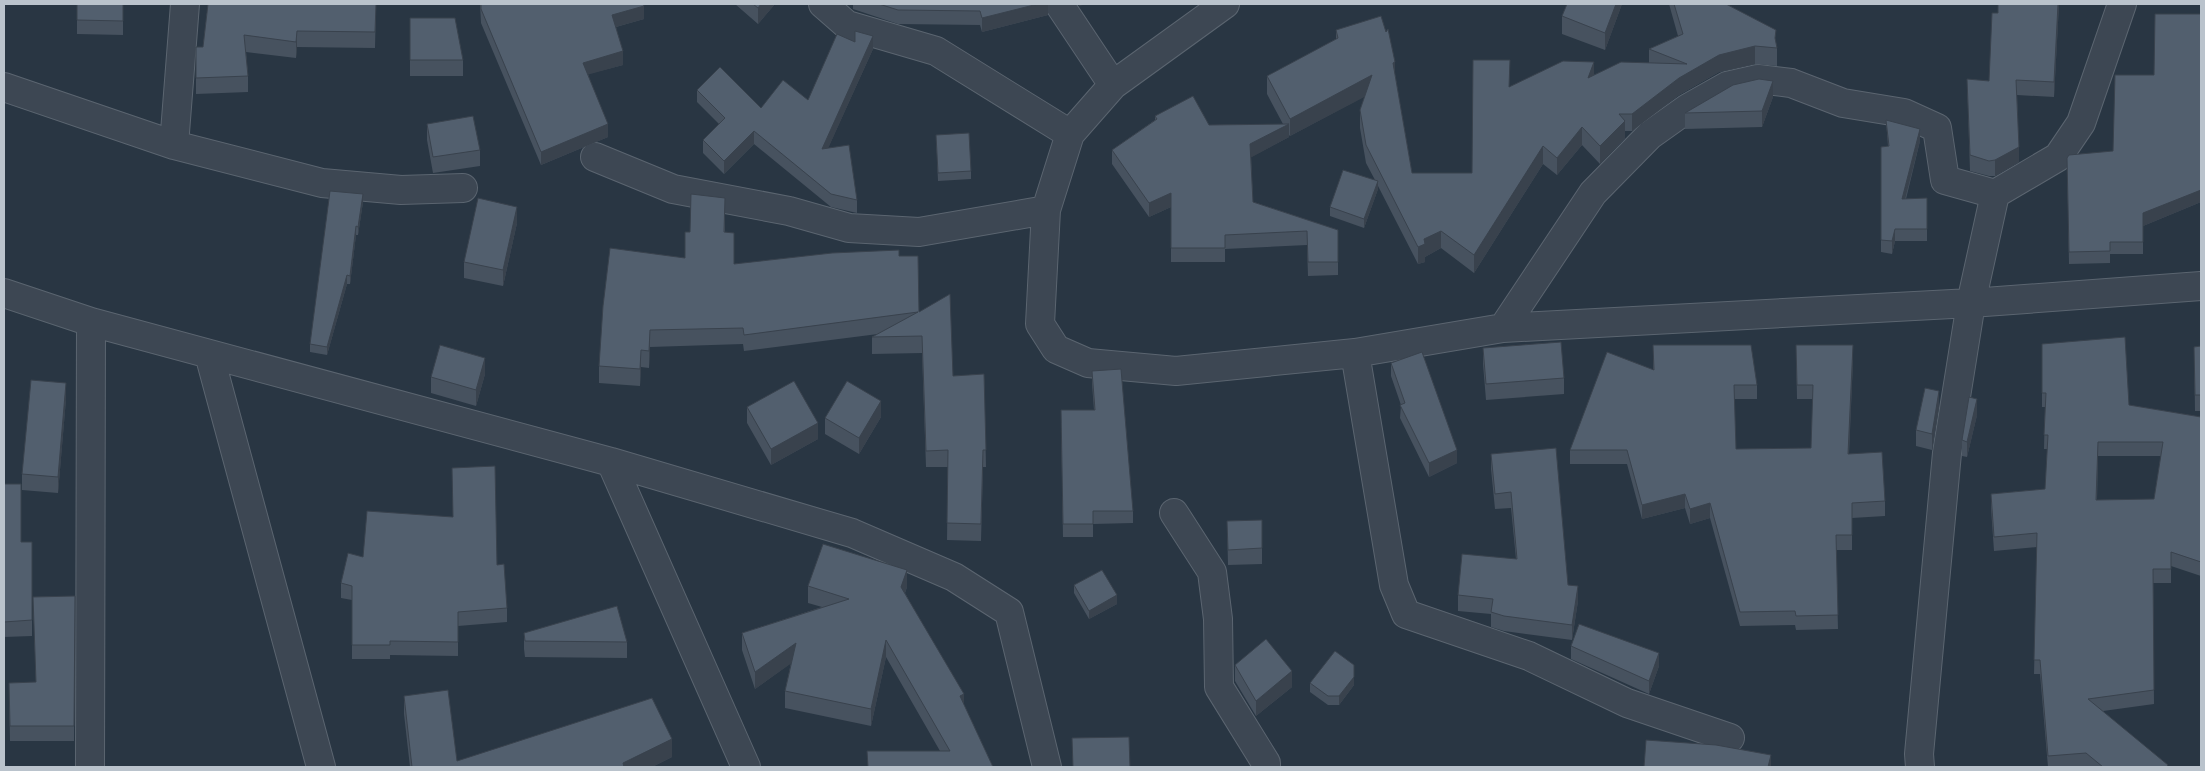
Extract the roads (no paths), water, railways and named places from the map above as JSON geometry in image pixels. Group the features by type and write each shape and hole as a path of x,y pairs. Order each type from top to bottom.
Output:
{"street":[{"path":"174,145 185,4"},
{"path":"823,4 847,25 936,51 1070,134"},
{"path":"1059,4 1113,85"},
{"path":"1225,4 1113,85 1070,134 1046,210 1040,324 1056,349 1088,363 1176,371 1355,353 1503,328 1971,303 2201,286"},
{"path":"1503,328 1593,193 1650,134 1688,108 1727,86 1758,79 1791,83 1843,103 1904,114 1937,128 1945,180 1995,194 2058,157 2072,138 2081,123 2122,4"},
{"path":"4,87 174,145 322,183 402,190 463,188"},
{"path":"594,157 673,189 789,211 848,228 919,232 1046,210"},
{"path":"1920,767 1919,754 1947,453 1971,303 1995,194"},
{"path":"4,293 91,322 611,462 852,533 954,577 1009,612 1047,767"},
{"path":"90,767 91,322"},
{"path":"1355,353 1394,584 1406,614 1529,656 1627,703 1730,738"},
{"path":"209,354 321,767"},
{"path":"611,462 746,767"},
{"path":"1174,513 1212,572 1218,619 1220,687 1266,763 1266,767"}]}
